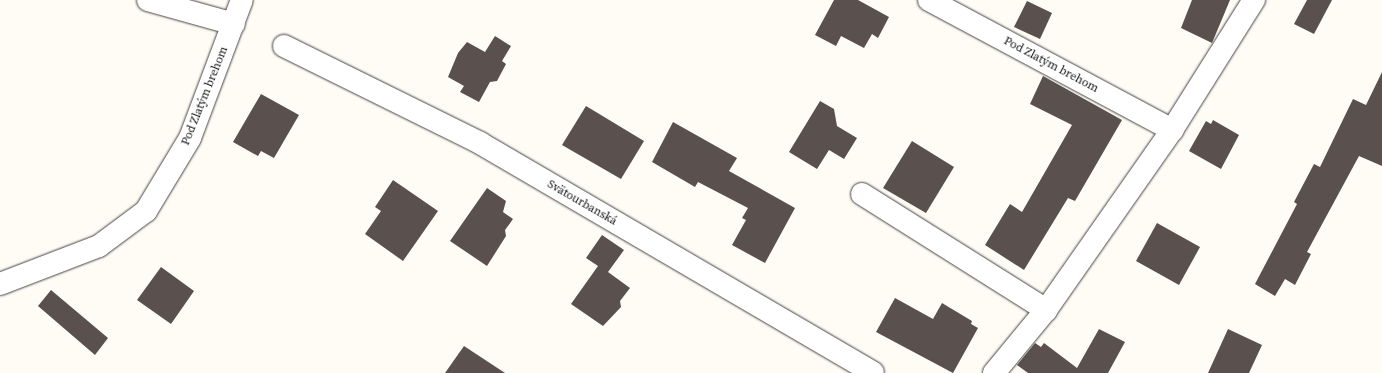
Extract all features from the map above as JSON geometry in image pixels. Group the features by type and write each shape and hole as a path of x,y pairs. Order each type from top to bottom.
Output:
{"street":[{"path":"148,0 234,24"},
{"name":"Pod Zlatým brehom","path":"0,284 99,246 146,211 190,138 242,0"},
{"name":"Pod Zlatým brehom","path":"929,0 1172,130"},
{"path":"994,373 1046,310 1172,130 1254,0"},
{"name":"Svätourbanská","path":"284,46 480,143 873,373"},
{"path":"862,194 1046,310"}],"building":[{"path":"834,0 858,0 889,17 878,38 872,34 864,48 841,36 836,46 815,35"},
{"path":"1192,0 1230,0 1212,43 1181,28"},
{"path":"1307,0 1332,0 1314,34 1294,24"},
{"path":"1027,1 1052,13 1040,39 1014,27"},
{"path":"495,36 511,46 502,61 506,64 497,81 490,82 479,102 460,92 464,86 448,77 458,53 467,42 485,52"},
{"path":"1382,72 1382,166 1359,156 1307,252 1311,254 1295,285 1285,279 1275,296 1255,284 1297,204 1294,202 1314,164 1320,167 1353,99 1366,105"},
{"path":"1043,76 1122,120 1075,201 1068,198 1024,270 985,245 1010,204 1022,212 1072,125 1030,104"},
{"path":"261,94 299,115 274,158 261,151 258,156 233,142"},
{"path":"820,101 834,109 837,126 857,138 844,159 829,150 817,169 789,152"},
{"path":"586,106 644,141 621,179 562,145"},
{"path":"1213,120 1239,135 1221,169 1189,151 1206,121 1211,124"},
{"path":"673,122 737,158 729,171 795,208 765,263 732,245 746,220 742,218 748,208 698,182 695,187 652,162"},
{"path":"912,141 954,167 926,213 883,188"},
{"path":"393,180 438,211 403,261 365,234 381,211 375,207"},
{"path":"487,188 506,201 503,212 513,219 505,230 506,236 487,266 450,241"},
{"path":"1157,223 1200,247 1179,285 1136,261"},
{"path":"602,235 624,250 608,272 630,288 620,301 621,307 603,326 571,304 598,266 586,258"},
{"path":"161,267 194,291 171,324 137,300"},
{"path":"51,290 108,338 95,355 38,306"},
{"path":"895,298 933,319 942,303 972,321 971,324 978,328 953,373 876,332"},
{"path":"1099,329 1125,342 1108,373 1028,373 1017,365 1035,343 1041,347 1044,343 1077,368"},
{"path":"1228,329 1262,345 1249,373 1208,373"},
{"path":"464,346 505,373 445,373"}]}
